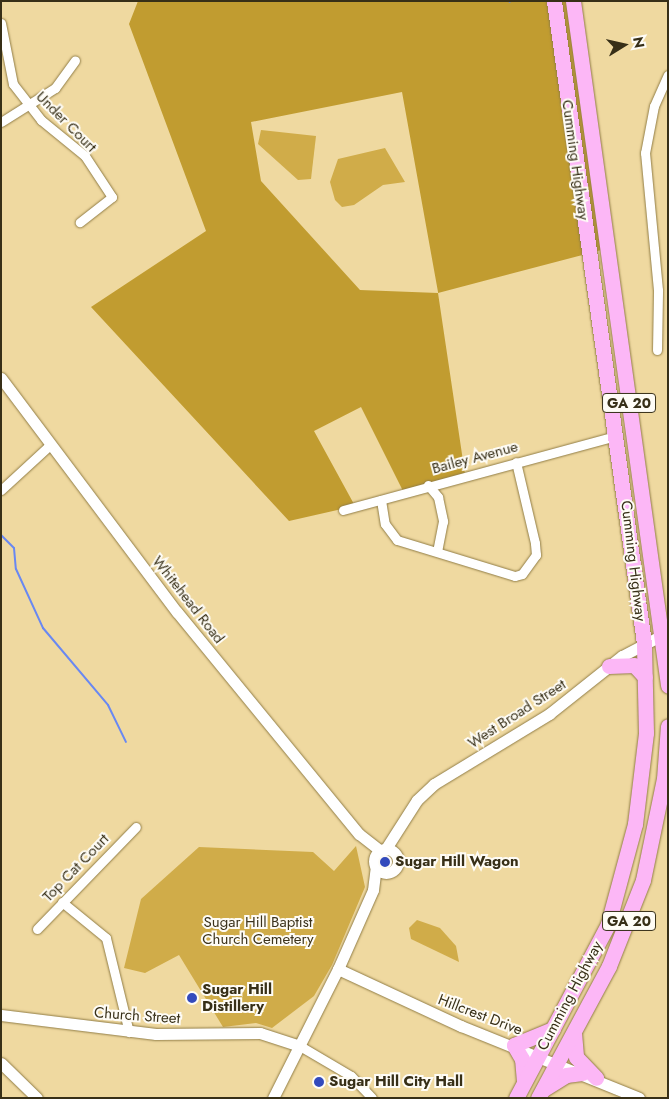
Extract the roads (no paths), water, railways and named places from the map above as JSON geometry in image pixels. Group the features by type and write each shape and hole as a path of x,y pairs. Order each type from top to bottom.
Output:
{"highway":[{"name":"Cumming Highway","path":"516,1098 596,951 620,888 642,784 644,643 554,1"},
{"name":"Cumming Highway","path":"573,1 658,598 666,634 668,685"},
{"path":"658,598 668,612"},
{"path":"609,666 634,665 645,678"},
{"name":"Cumming Highway","path":"540,1095 609,966 643,880 664,779 668,726"},
{"path":"524,1082 522,1059 514,1045 554,1029"},
{"path":"574,1033 575,1056 589,1075"},
{"path":"540,1095 560,1078 589,1075"}],"street":[{"name":"Under Court","path":"2,27 13,84 29,106 85,156 112,197 80,222"},
{"path":"1,122 55,88 75,60"},
{"path":"657,350 658,290 645,153 654,106 668,75"},
{"name":"Whitehead Road","path":"2,379 177,612 379,857"},
{"name":"Bailey Avenue","path":"343,510 428,485 615,436"},
{"path":"1,490 50,445"},
{"path":"382,500 385,524 397,540 515,576 522,574 536,555 535,543 516,462"},
{"path":"428,485 438,497 444,521 437,551"},
{"name":"West Broad Street","path":"273,1098 338,969 373,890 379,857 399,831 417,800 434,784 549,714 609,666 644,643 666,634"},
{"name":"Top Cat Court","path":"37,929 136,827"},
{"name":"West Broad Street","path":"373,890 395,868 399,831"},
{"path":"379,857 396,857"},
{"path":"379,857 389,873"},
{"path":"62,902 106,938 129,1032"},
{"name":"Hillcrest Drive","path":"338,969 461,1026 540,1054 639,1098"},
{"name":"Church Street","path":"1,1015 129,1032 260,1033 300,1046"},
{"path":"300,1046 351,1076 372,1098"},
{"path":"1,1063 37,1098"}],"waterway":[{"path":"1,535 14,548 16,569 43,628 108,705 126,742"}],"place":[{"name":"Sugar Hill Wagon","path":"385,862"},
{"name":"Sugar Hill Distillery","path":"192,998"},
{"name":"Sugar Hill City Hall","path":"319,1082"}],"park label":[{"name":"Sugar Hill Baptist Church Cemetery","path":"258,930"}]}
